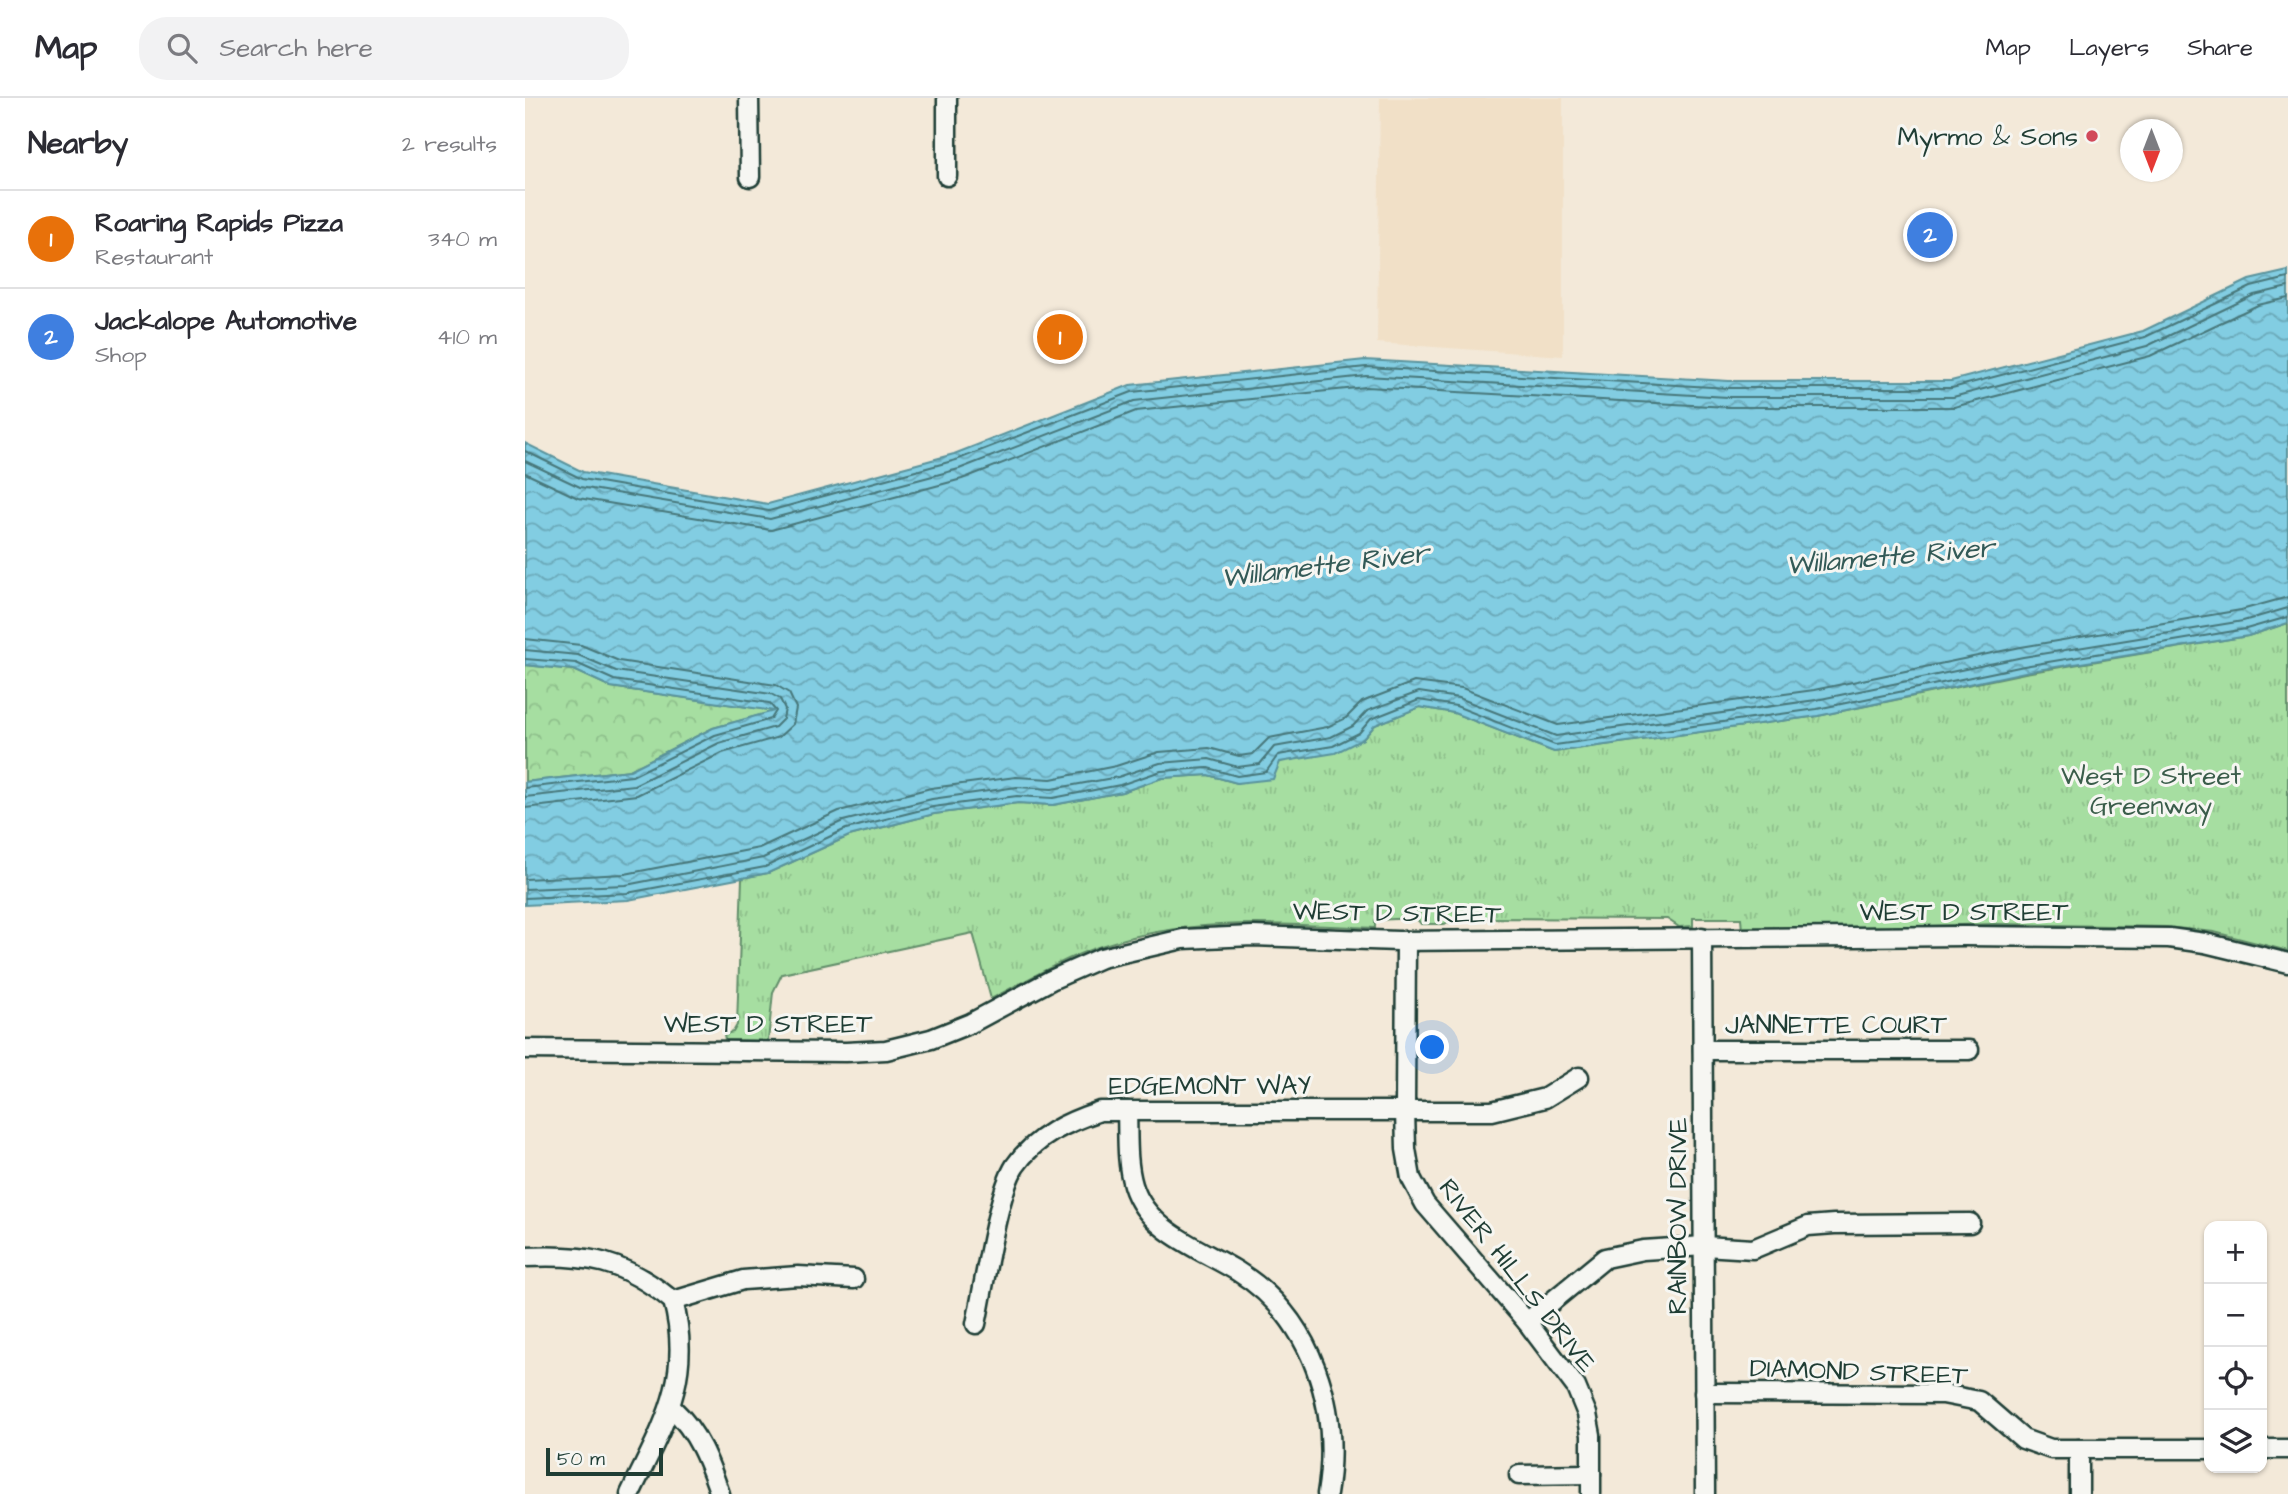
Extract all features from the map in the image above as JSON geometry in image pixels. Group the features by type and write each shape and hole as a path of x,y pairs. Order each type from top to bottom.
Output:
{"street":[{"path":"748,98 750,177"},
{"path":"947,98 947,176"},
{"name":"WEST D STREET","path":"525,1048 846,1052 886,1050 931,1039 971,1023 1051,980 1101,958 1183,939 1253,936 1406,941 1702,937 2169,938 2206,943 2288,963"},
{"name":"RAINBOW DRIVE","path":"1702,937 1705,1494"},
{"name":"RIVER HILLS DRIVE","path":"1406,941 1405,1110 1406,1149 1411,1178 1425,1204 1527,1322 1576,1387 1587,1413 1591,1435 1591,1494"},
{"name":"JANNETTE COURT","path":"1703,1050 1969,1050"},
{"name":"EDGEMONT WAY","path":"976,1324 1005,1190 1015,1167 1037,1142 1067,1122 1100,1111 1492,1111 1545,1098 1579,1077"},
{"path":"1127,1111 1128,1154 1133,1186 1149,1212 1167,1231 1240,1273 1269,1298 1292,1324 1313,1359 1327,1398 1331,1427 1332,1462 1327,1494"},
{"path":"1527,1322 1605,1258 1643,1250 1704,1246 1753,1249 1808,1226 1970,1223"},
{"path":"525,1257 571,1255 601,1261 627,1270 673,1301 680,1328 672,1408 630,1494"},
{"path":"673,1301 743,1280 798,1276 854,1279"},
{"name":"DIAMOND STREET","path":"1705,1393 1943,1394 1979,1401 2023,1439 2051,1449 2204,1449"},
{"path":"672,1408 688,1423 707,1457 720,1494"},
{"path":"2079,1448 2079,1494"},
{"path":"2267,1450 2288,1449"},
{"path":"1519,1475 1591,1474"}],"shaded area":[{"path":"1380,98 1563,98 1563,356 1377,343"}],"green space":[{"name":"West D Street Greenway","path":"2288,623 2288,951 2214,932 2166,927 1996,924 1742,931 1741,918 1693,918 1693,926 1679,927 1667,919 1465,918 1444,924 1421,924 1416,918 1375,920 1375,928 1237,924 1169,930 1101,946 1059,963 991,999 973,933 782,974 773,992 768,1041 725,1040 724,1034 733,1032 737,1025 742,878 768,873 849,836 934,814 1018,803 1053,805 1122,792 1162,778 1208,775 1237,783 1280,762 1363,739 1375,725 1420,707 1454,713 1554,752 1818,716 2025,673 2248,636"},
{"path":"525,665 574,670 611,687 776,711 713,728 630,770 525,782"}],"water":[{"name":"Willamette River","path":"2288,271 2288,623 2248,636 2025,672 1818,716 1554,752 1454,713 1420,707 1375,725 1363,739 1335,753 1280,762 1273,779 1237,783 1208,775 1162,778 1122,792 1053,805 1018,803 934,814 849,836 768,873 628,900 525,905 525,782 630,770 713,728 774,711 611,687 574,670 525,665 525,443 583,472 768,504 954,454 1130,385 1365,360 1729,381 1951,381 2143,331 2249,280"}],"place":[{"name":"Myrmo & Sons","path":"2092,136"},
{"name":"Jackalope Automotive","path":"1930,235"},
{"name":"Roaring Rapids Pizza","path":"1060,337"}]}
